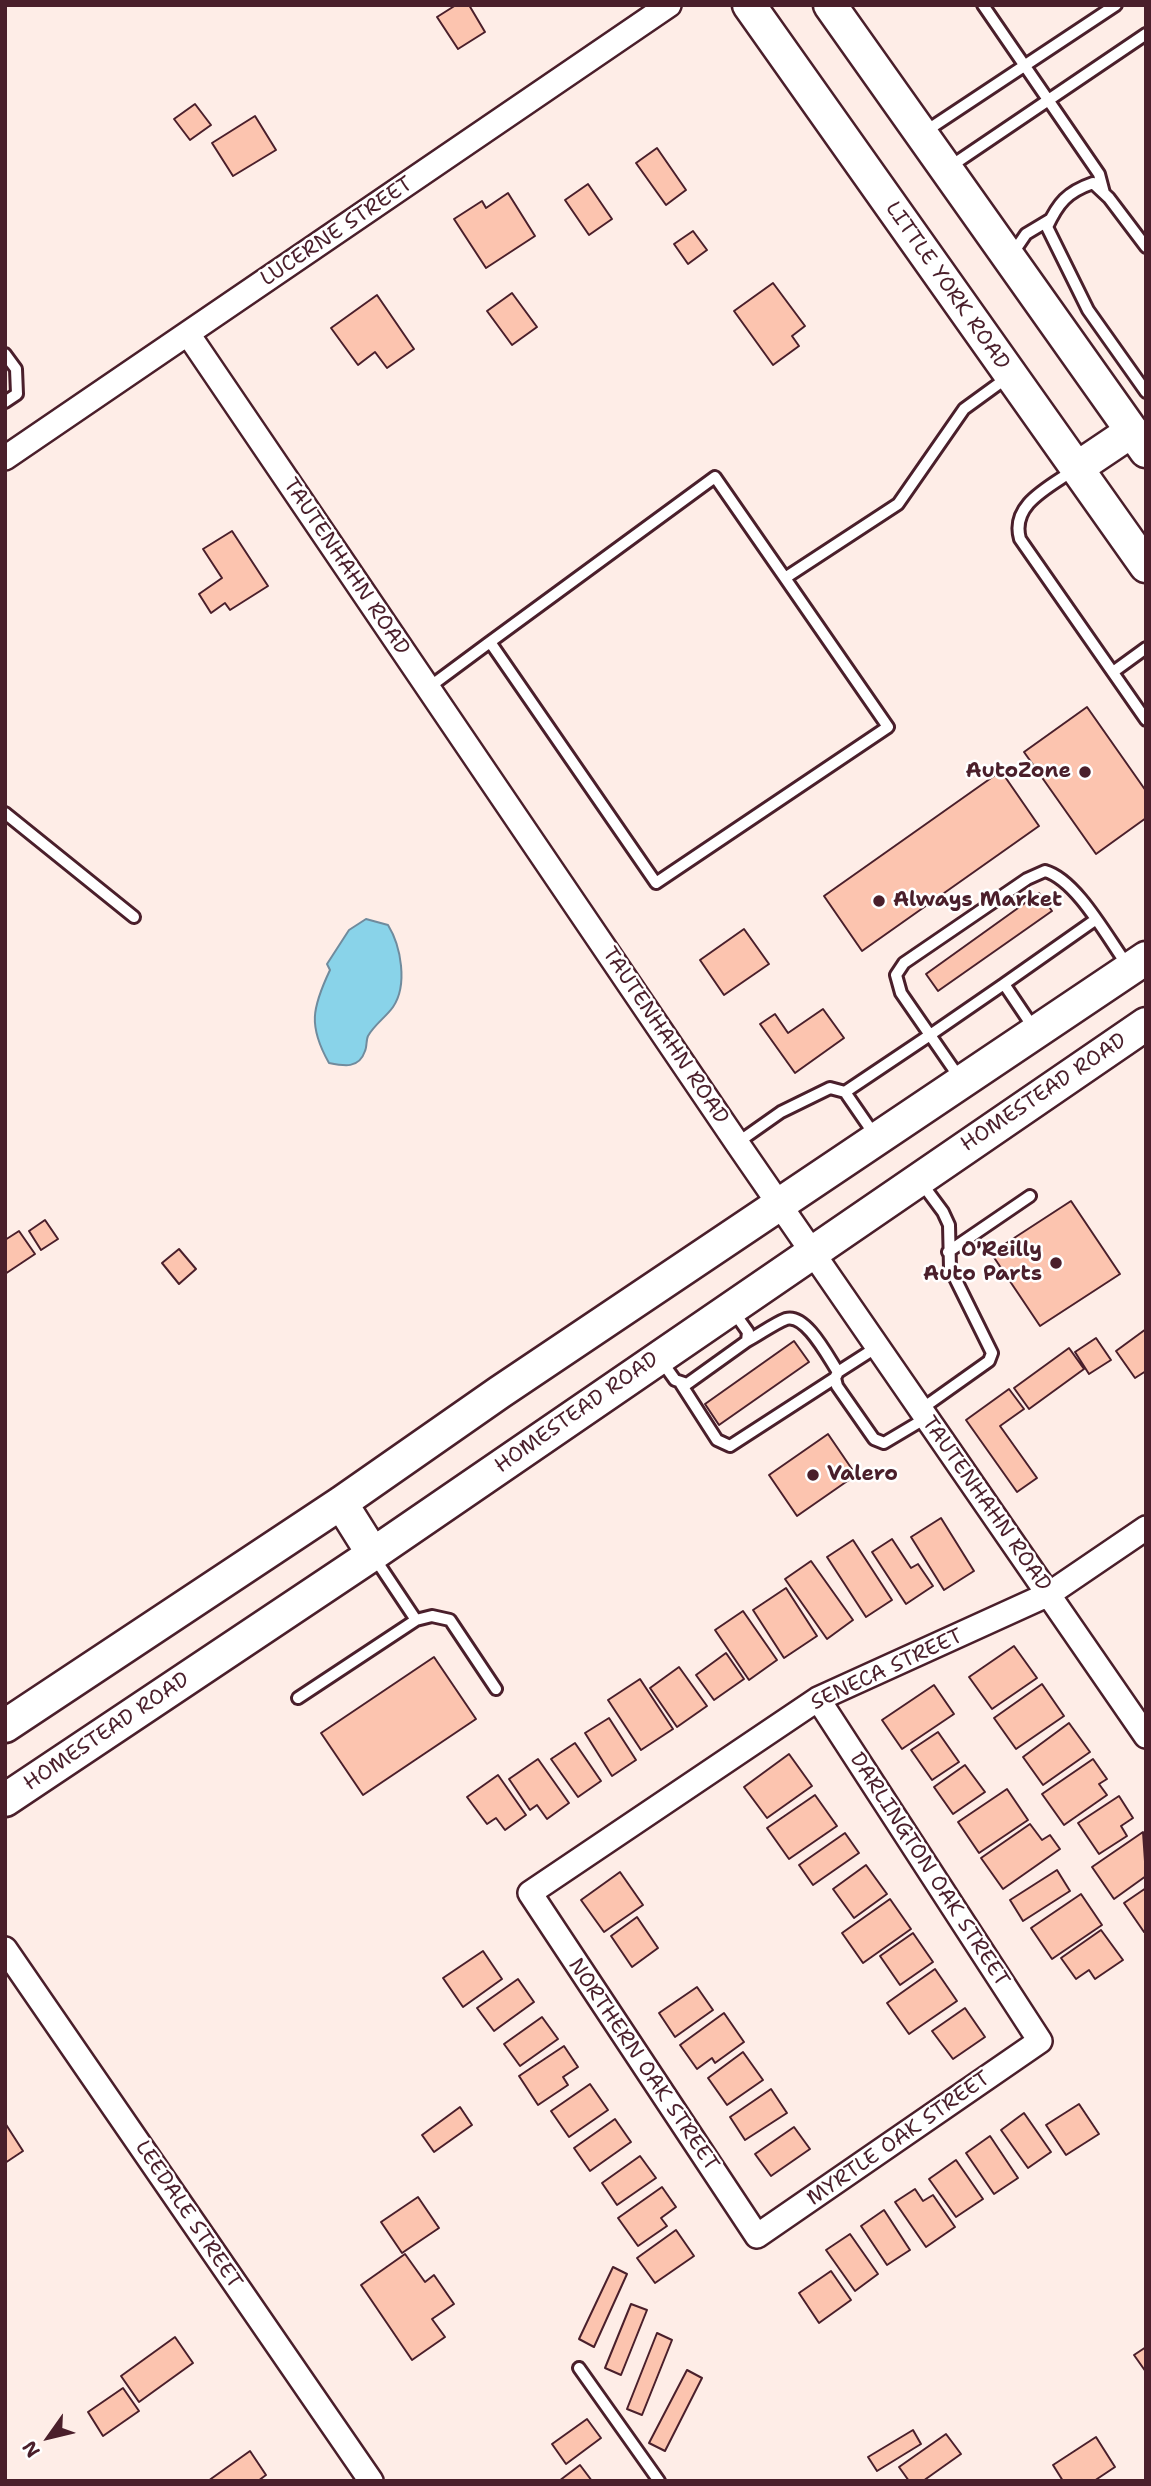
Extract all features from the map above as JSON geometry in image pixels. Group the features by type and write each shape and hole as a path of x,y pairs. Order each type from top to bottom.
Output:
{"main road":[{"name":"LITTLE YORK ROAD","path":"749,5 1146,566"},
{"path":"830,5 1139,436 1077,468"},
{"path":"5,1726 341,1503 500,1392 1138,964"},
{"name":"HOMESTEAD ROAD","path":"5,1800 373,1555 811,1251 1146,1024"},
{"path":"341,1503 373,1555"}],"street":[{"name":"LUCERNE STREET","path":"5,458 669,5"},
{"name":"TAUTENHAHN ROAD","path":"188,334 780,1206 1146,1736"},
{"name":"SENECA STREET","path":"530,1893 818,1699 1049,1594 1146,1528"},
{"name":"DARLINGTON OAK STREET","path":"818,1699 1040,2041"},
{"name":"NORTHERN OAK STREET","path":"530,1893 757,2236"},
{"name":"LEEDALE STREET","path":"5,1949 370,2481"},
{"name":"MYRTLE OAK STREET","path":"757,2236 1040,2041"}],"lane":[{"path":"983,5 1099,174 1104,194"},
{"path":"922,134 1116,5"},
{"path":"946,169 1146,34"},
{"path":"1146,247 1093,183 1074,190 1058,203 1047,227 1083,299 1146,392"},
{"path":"1010,259 1026,234 1051,219"},
{"path":"5,354 16,369 17,394 5,402"},
{"path":"785,579 898,504 964,409 1011,375"},
{"path":"1077,468 1022,509 1017,519 1017,528 1034,562 1146,720"},
{"path":"428,688 490,642 715,477 887,727 656,883 490,642"},
{"path":"1112,672 1146,648"},
{"path":"5,813 134,917"},
{"path":"963,1082 901,993 896,975 904,963 1027,879 1045,871 1058,875 1095,920 1138,964"},
{"path":"845,1093 1095,920"},
{"path":"1004,984 1037,1032"},
{"path":"737,1143 830,1087 845,1093 878,1140"},
{"path":"681,1384 687,1384 747,1341 787,1318 797,1319 806,1325 837,1375 837,1386 874,1439 884,1443 989,1361 992,1353 950,1268 949,1225 943,1212 918,1178"},
{"path":"948,1252 1030,1196"},
{"path":"730,1307 748,1332 747,1341"},
{"path":"658,1357 681,1384 717,1440 730,1446 877,1347"},
{"path":"373,1555 416,1620"},
{"path":"298,1698 416,1620 432,1616 450,1620 496,1689"},
{"path":"579,2368 659,2481"}],"water":[{"path":"366,919 388,925 393,934 401,966 398,998 368,1036 366,1049 359,1061 345,1065 329,1063 315,1027 316,1006 330,970 327,964 349,930"}],"building":[{"path":"456,5 469,5 485,32 458,49 437,17"},
{"path":"195,104 211,125 190,140 174,119"},
{"path":"255,116 276,150 233,176 212,143"},
{"path":"657,148 686,190 666,205 636,163"},
{"path":"588,184 612,219 589,235 565,200"},
{"path":"508,193 535,236 486,268 454,219 482,201 486,208"},
{"path":"693,231 707,250 688,264 674,244"},
{"path":"773,283 805,326 792,336 799,346 773,365 734,311"},
{"path":"512,293 537,327 512,345 487,311"},
{"path":"377,295 414,349 387,368 375,352 358,365 331,328"},
{"path":"232,531 268,586 230,610 225,603 211,613 199,594 222,578 203,549"},
{"name":"AutoZone","path":"1087,707 1146,791 1146,818 1096,854 1024,752"},
{"path":"1001,771 1039,826 862,951 824,896"},
{"path":"1039,893 1052,911 938,991 926,974"},
{"path":"744,929 769,964 724,995 700,960"},
{"path":"823,1009 844,1038 795,1073 760,1024 775,1014 788,1033"},
{"name":"O'Reilly Auto Parts","path":"1071,1201 1120,1274 1040,1326 991,1253"},
{"path":"45,1220 58,1239 41,1250 29,1231"},
{"path":"19,1231 35,1254 5,1274 5,1240"},
{"path":"179,1249 196,1269 179,1284 162,1263"},
{"path":"1146,1329 1146,1371 1135,1378 1116,1351"},
{"path":"1096,1338 1111,1360 1089,1374 1075,1352"},
{"path":"794,1341 809,1362 719,1425 705,1404"},
{"path":"1069,1348 1084,1369 1029,1409 1014,1388"},
{"path":"1009,1389 1024,1409 1000,1426 1037,1478 1017,1492 966,1420"},
{"name":"Valero","path":"828,1434 856,1475 797,1516 769,1475"},
{"path":"941,1518 974,1571 944,1590 911,1537"},
{"path":"892,1539 911,1568 918,1564 933,1586 906,1604 872,1552"},
{"path":"853,1540 892,1600 866,1617 827,1557"},
{"path":"811,1561 853,1620 827,1639 785,1579"},
{"path":"786,1588 817,1636 784,1658 753,1610"},
{"path":"743,1611 777,1660 749,1680 715,1630"},
{"path":"1014,1646 1037,1678 992,1709 969,1677"},
{"path":"726,1653 744,1679 714,1700 696,1675"},
{"path":"434,1657 476,1719 363,1795 321,1733"},
{"path":"679,1667 707,1706 677,1727 650,1688"},
{"path":"640,1679 673,1729 641,1750 608,1700"},
{"path":"1042,1684 1064,1716 1016,1749 994,1718"},
{"path":"934,1685 954,1714 902,1749 882,1720"},
{"path":"609,1718 636,1760 612,1776 585,1733"},
{"path":"1069,1723 1090,1752 1043,1785 1023,1757"},
{"path":"938,1732 959,1762 932,1780 911,1750"},
{"path":"575,1743 601,1781 578,1797 551,1759"},
{"path":"789,1754 812,1786 767,1818 744,1787"},
{"path":"538,1759 569,1803 547,1819 537,1805 530,1810 509,1779"},
{"path":"1093,1759 1107,1779 1099,1784 1107,1795 1064,1825 1042,1794"},
{"path":"965,1765 985,1792 953,1814 934,1787"},
{"path":"498,1775 526,1815 505,1830 496,1818 487,1824 467,1797"},
{"path":"1007,1789 1028,1820 979,1853 958,1822"},
{"path":"815,1795 837,1826 789,1859 767,1828"},
{"path":"1119,1796 1133,1818 1121,1826 1127,1836 1099,1854 1078,1823"},
{"path":"1030,1824 1042,1840 1050,1835 1060,1849 1003,1889 981,1858"},
{"path":"1143,1832 1146,1876 1114,1899 1092,1867"},
{"path":"845,1833 859,1853 813,1885 799,1865"},
{"path":"866,1865 887,1894 854,1918 833,1889"},
{"path":"1057,1870 1070,1891 1023,1921 1010,1900"},
{"path":"620,1872 643,1905 604,1932 581,1900"},
{"path":"1146,1888 1146,1930 1144,1932 1124,1903"},
{"path":"1081,1894 1102,1925 1052,1959 1031,1928"},
{"path":"890,1899 911,1929 863,1963 842,1933"},
{"path":"637,1917 658,1948 632,1967 611,1936"},
{"path":"1101,1930 1123,1960 1095,1979 1089,1970 1076,1979 1061,1958"},
{"path":"913,1933 933,1962 900,1985 880,1956"},
{"path":"483,1951 502,1979 463,2007 443,1978"},
{"path":"935,1969 957,2001 909,2034 887,2003"},
{"path":"518,1979 534,2002 494,2031 477,2008"},
{"path":"697,1987 713,2010 675,2037 659,2013"},
{"path":"965,2008 985,2037 953,2059 932,2031"},
{"path":"724,2013 744,2042 715,2063 712,2058 697,2069 680,2045"},
{"path":"542,2017 558,2039 520,2066 504,2044"},
{"path":"564,2046 578,2067 563,2077 568,2085 538,2105 519,2076"},
{"path":"743,2052 763,2080 727,2105 708,2078"},
{"path":"590,2084 608,2110 569,2137 551,2111"},
{"path":"771,2089 787,2113 745,2140 730,2117"},
{"path":"1079,2104 1099,2134 1066,2155 1046,2125"},
{"path":"460,2107 472,2125 434,2152 422,2135"},
{"path":"1024,2113 1051,2152 1028,2168 1001,2130"},
{"path":"615,2119 631,2142 590,2171 574,2148"},
{"path":"5,2123 23,2151 5,2163"},
{"path":"794,2127 810,2149 771,2176 755,2154"},
{"path":"990,2136 1018,2178 994,2194 966,2153"},
{"path":"640,2156 656,2178 617,2205 602,2183"},
{"path":"956,2160 983,2199 956,2217 929,2179"},
{"path":"662,2187 676,2207 661,2218 667,2226 638,2246 618,2218"},
{"path":"915,2189 923,2201 933,2195 955,2227 926,2247 895,2202"},
{"path":"418,2197 439,2228 402,2253 381,2222"},
{"path":"884,2210 910,2250 887,2265 861,2226"},
{"path":"676,2230 694,2256 655,2283 637,2258"},
{"path":"850,2234 878,2274 855,2291 826,2250"},
{"path":"405,2254 425,2282 434,2275 454,2304 432,2319 445,2337 412,2360 361,2285"},
{"path":"613,2267 627,2274 594,2347 579,2339"},
{"path":"831,2271 851,2300 819,2323 799,2293"},
{"path":"631,2304 647,2310 621,2375 605,2368"},
{"path":"657,2333 672,2340 642,2415 627,2409"},
{"path":"175,2337 193,2363 139,2402 121,2376"},
{"path":"1146,2347 1146,2372 1134,2355"},
{"path":"687,2370 702,2378 665,2451 649,2443"},
{"path":"123,2388 139,2411 103,2436 88,2412"},
{"path":"587,2419 601,2438 566,2464 552,2444"},
{"path":"913,2430 921,2444 877,2471 868,2457"},
{"path":"946,2434 961,2454 923,2481 909,2481 899,2467"},
{"path":"1096,2437 1115,2467 1094,2481 1063,2481 1053,2465"},
{"path":"250,2451 266,2475 258,2481 208,2481"},
{"path":"580,2465 592,2481 559,2481"}],"place":[{"name":"AutoZone","path":"1085,772"},
{"name":"Always Market","path":"879,901"},
{"name":"O'Reilly Auto Parts","path":"1056,1263"},
{"name":"Valero","path":"813,1475"}]}
